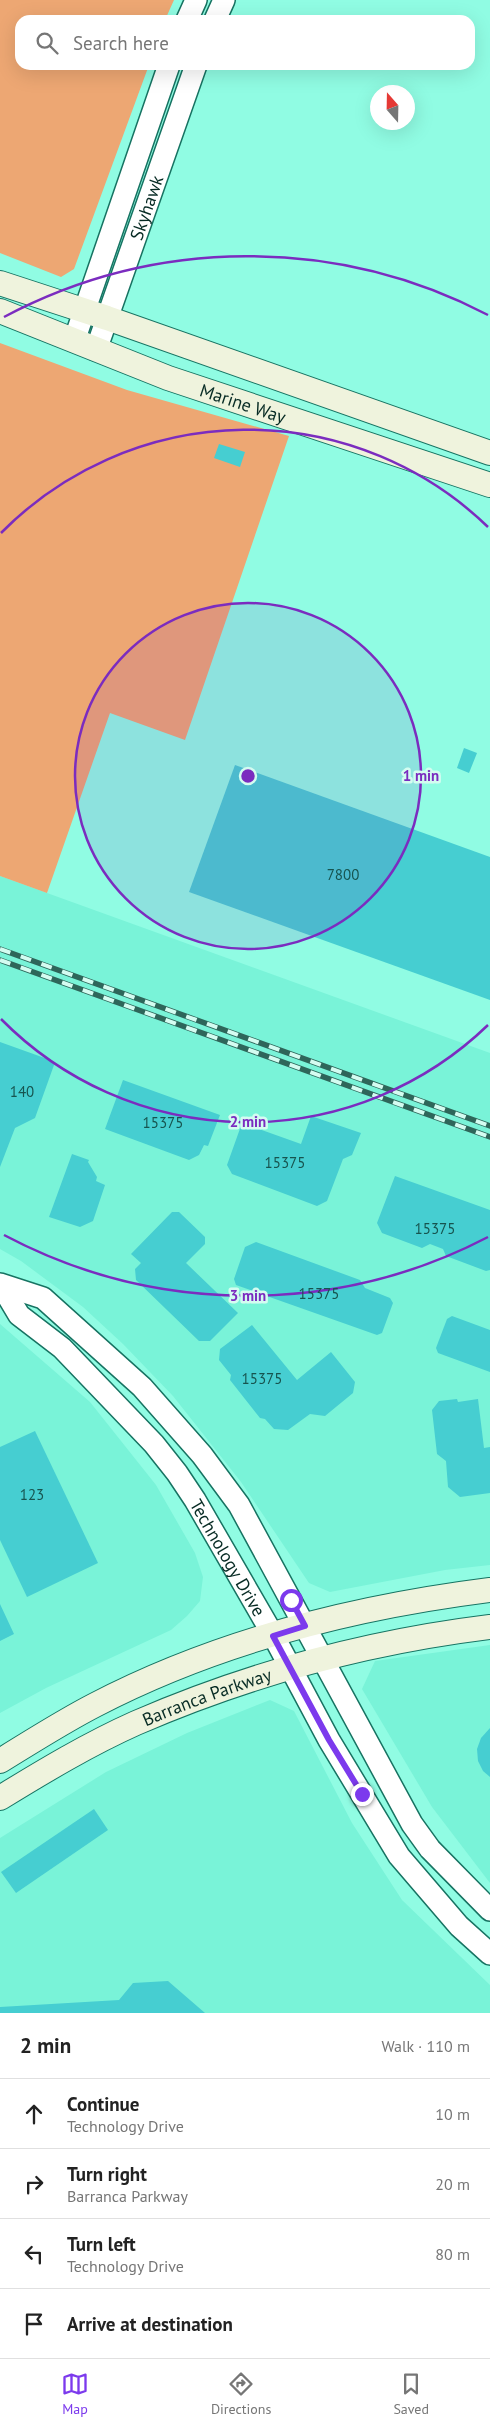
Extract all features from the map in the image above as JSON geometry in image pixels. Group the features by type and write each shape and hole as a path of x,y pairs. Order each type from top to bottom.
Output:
{"main road":[{"name":"Marine Way","path":"0,283 97,315 490,453"},
{"name":"Marine Way","path":"0,311 168,378 490,485"},
{"name":"Barranca Parkway","path":"0,1761 94,1706 154,1677 305,1626 397,1604 490,1590"},
{"name":"Barranca Parkway","path":"0,1798 61,1761 135,1724 213,1691 322,1658 397,1640 490,1627"}],"street":[{"path":"189,15 196,0"},
{"path":"216,15 224,0"},
{"name":"Skyhawk","path":"96,350 97,315 168,70"},
{"name":"Skyhawk","path":"74,341 97,315 194,70"},
{"name":"Technology Drive","path":"1,1284 43,1298 161,1407 202,1455 238,1505 412,1824 430,1849 490,1910"},
{"name":"Technology Drive","path":"1,1284 19,1315 62,1348 154,1444 177,1473 273,1636 329,1740 399,1856 459,1926 490,1954"}],"shaded area":[{"path":"0,0 174,0 167,15 15,15 15,70 147,70 74,269 61,277 0,253"},
{"path":"0,343 127,390 289,436 185,740 110,713 47,893 0,876"},
{"path":"0,876 490,1053 490,1565 445,1570 330,1592 309,1583 241,1482 173,1396 123,1344 83,1307 21,1261 0,1249"},
{"path":"0,1324 90,1402 156,1485 195,1553 203,1577 200,1601 171,1630 46,1688 0,1713"},
{"path":"490,1645 490,1883 432,1807 362,1689 375,1661"},
{"path":"270,1700 294,1711 352,1823 402,1900 490,1985 490,2013 0,2013 0,1838 106,1772 187,1733"}],"building":[{"path":"219,444 245,452 240,467 214,458"},
{"path":"464,748 477,753 469,773 457,768"},
{"path":"235,765 490,857 490,1000 189,892"},
{"path":"0,1042 53,1061 54,1065 35,1118 15,1128 0,1167"},
{"path":"123,1080 220,1115 208,1146 204,1145 199,1155 189,1160 105,1129"},
{"path":"311,1116 361,1133 352,1155 343,1159 327,1201 317,1206 232,1174 227,1165 242,1123 301,1144"},
{"path":"72,1154 89,1160 88,1162 97,1177 96,1181 105,1185 93,1221 80,1227 49,1217"},
{"path":"395,1176 490,1210 490,1270 486,1271 446,1256 443,1249 430,1244 422,1248 382,1233 377,1223"},
{"path":"172,1212 179,1212 205,1237 205,1244 186,1263 238,1313 210,1341 199,1341 136,1280 135,1269 141,1263 131,1254"},
{"path":"256,1242 360,1280 365,1288 390,1298 393,1303 382,1333 377,1335 236,1285 234,1279 245,1247"},
{"path":"452,1316 490,1330 490,1372 438,1353 436,1348 447,1319"},
{"path":"252,1325 297,1380 331,1352 355,1382 353,1393 325,1416 310,1414 288,1430 274,1429 265,1419 260,1418 230,1380 231,1375 219,1360 220,1349"},
{"path":"457,1399 458,1402 478,1399 484,1448 490,1447 490,1493 460,1497 448,1487 446,1461 437,1454 432,1410 439,1401"},
{"path":"35,1431 98,1563 27,1597 0,1540 0,1447"},
{"path":"0,1604 14,1634 0,1641"},
{"path":"490,1728 490,1777 483,1771 478,1761 477,1749 481,1738"},
{"path":"94,1809 108,1830 16,1893 1,1872"},
{"path":"168,1981 205,2013 0,2013 0,2007 119,2000 133,1983"}],"railway":[{"path":"0,949 490,1126"},
{"path":"0,960 490,1137"}],"route":[{"path":"291,1600 305,1626 273,1636 329,1740 362,1794"}]}
